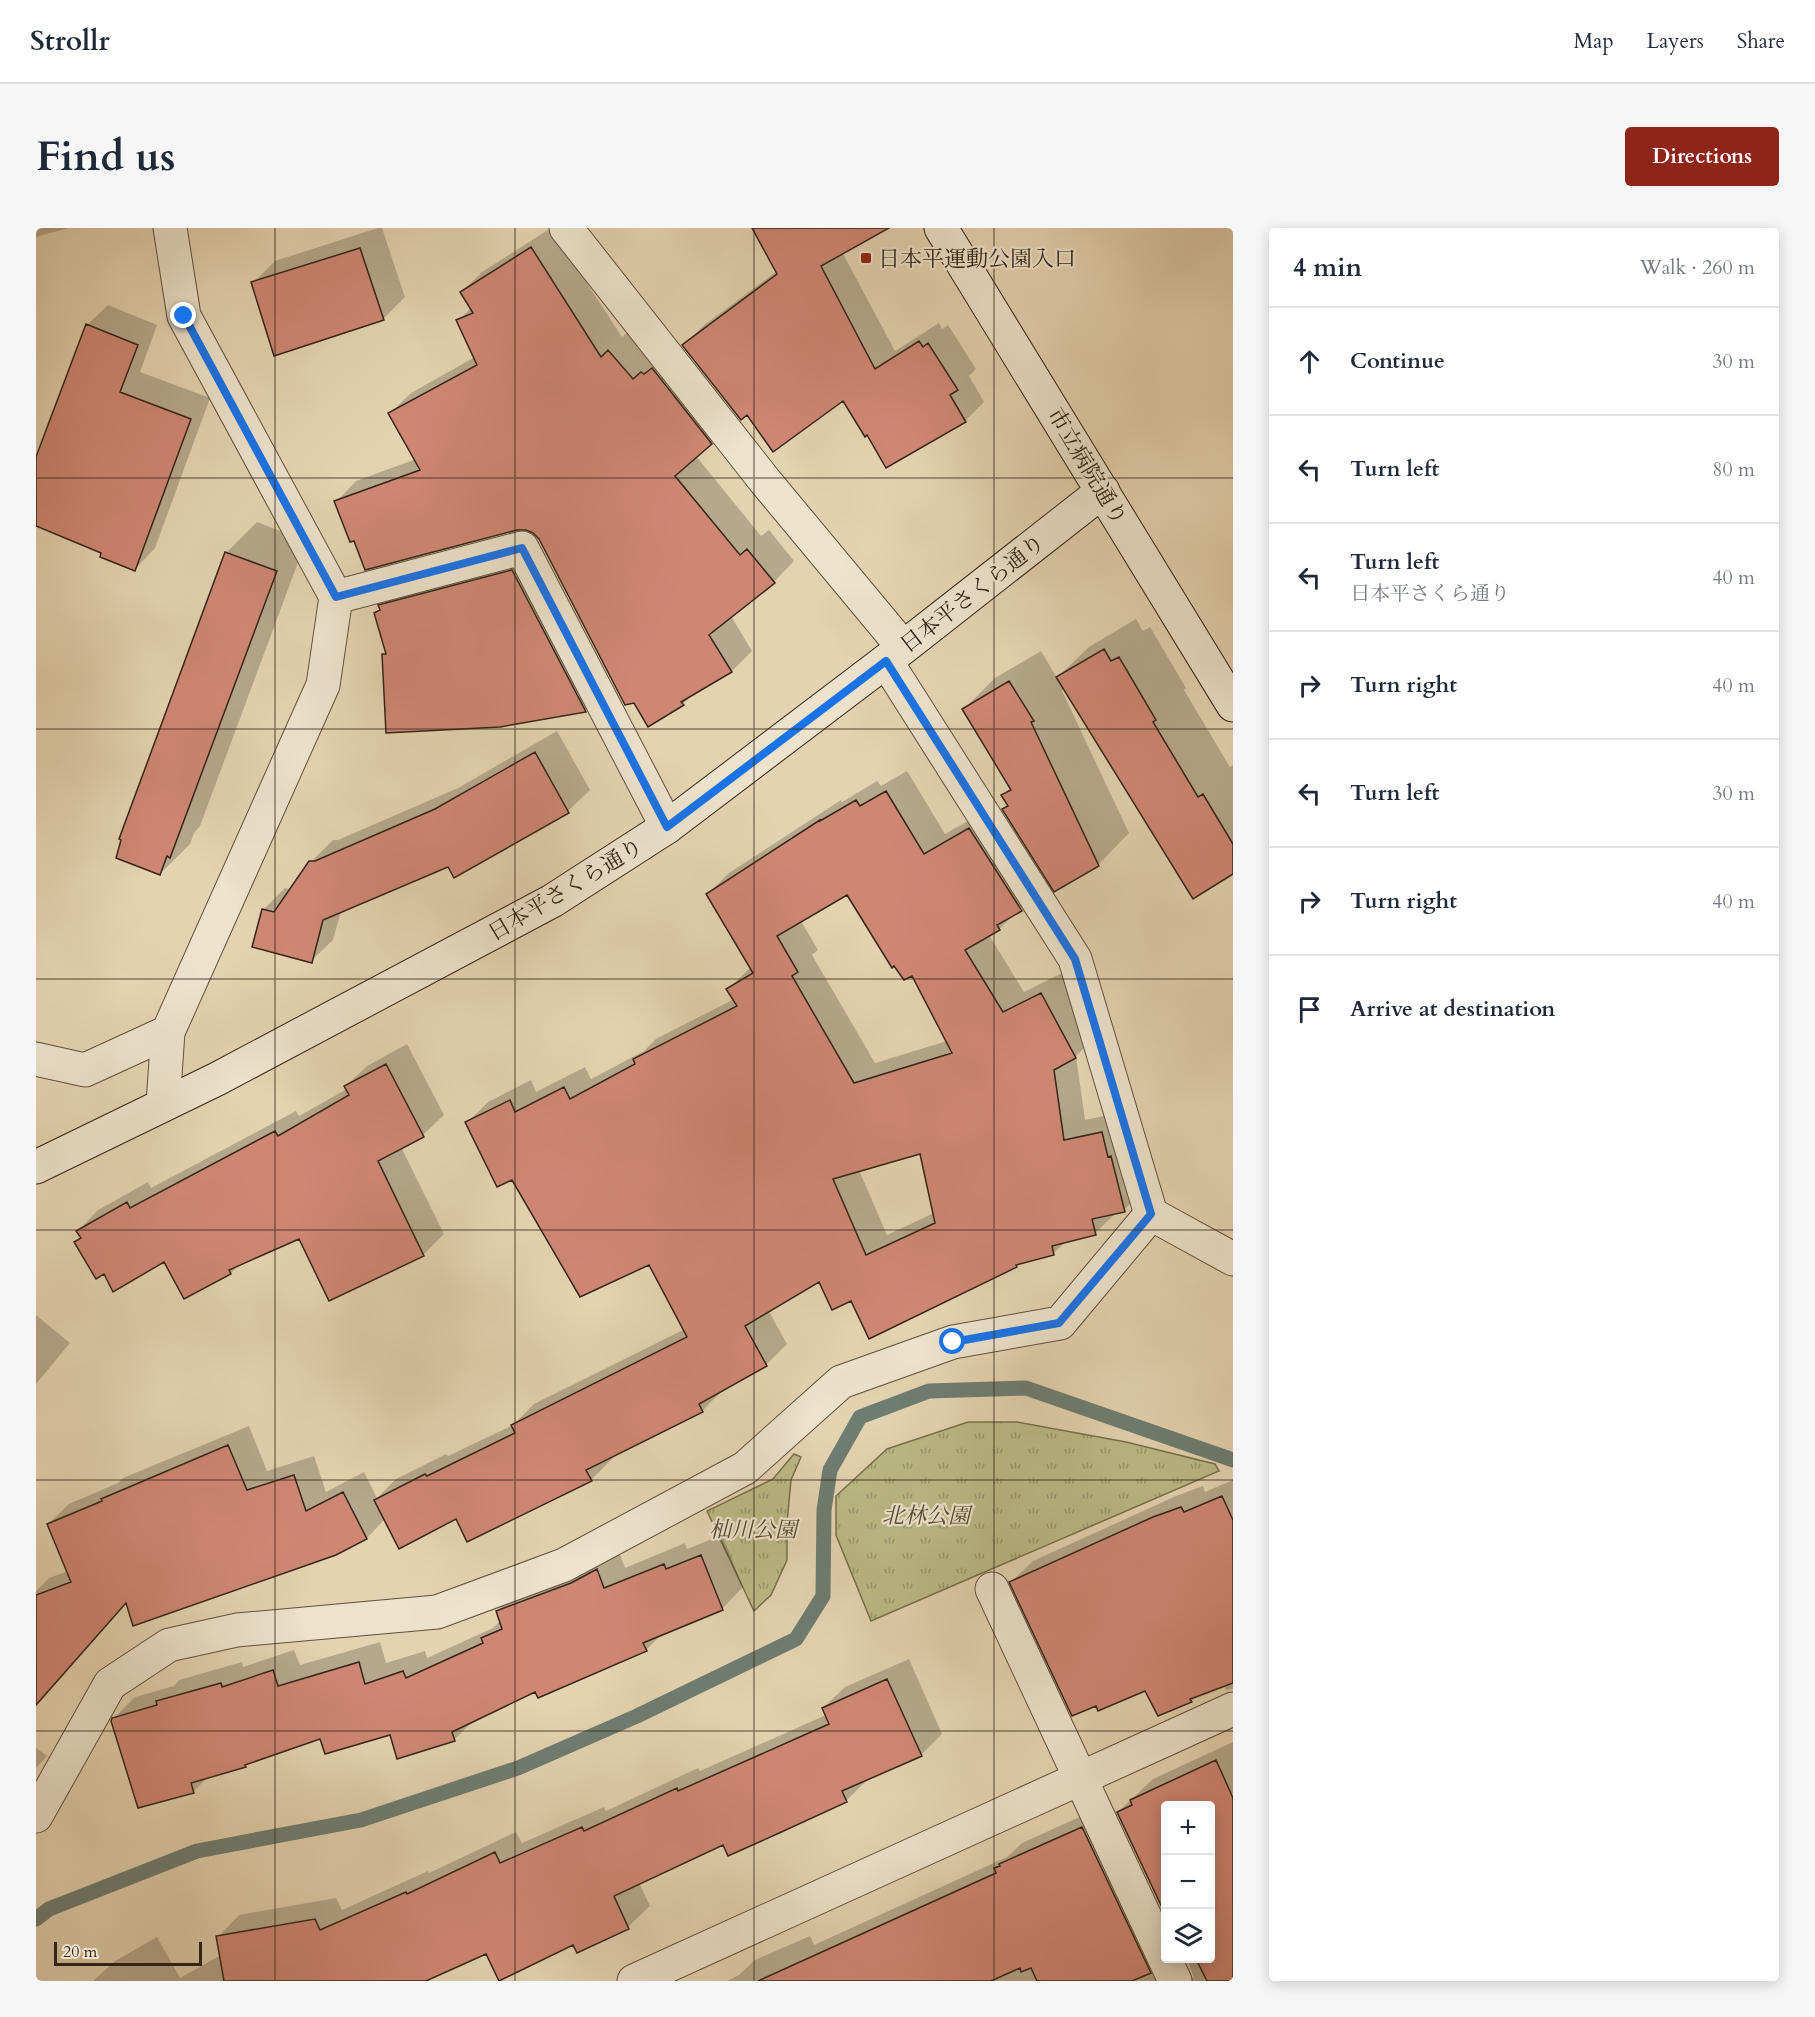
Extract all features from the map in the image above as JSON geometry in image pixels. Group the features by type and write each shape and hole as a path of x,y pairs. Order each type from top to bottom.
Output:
{"street":[{"path":"163,1104 168,1032 322,686 336,597 184,316 170,228"},
{"path":"566,228 765,481 895,654 1075,959 1151,1214 1233,1259"},
{"name":"市立病院通り","path":"941,228 1233,705"},
{"name":"日本平さくら通り","path":"36,1167 217,1079 552,901 667,827 895,654 1103,491"},
{"path":"336,597 522,548 667,827"},
{"path":"36,1059 85,1070 168,1032"},
{"path":"36,1816 110,1684 169,1645 237,1630 437,1612 564,1565 745,1468 841,1382 953,1342 1059,1323 1151,1214"},
{"path":"992,1589 1175,1981"},
{"path":"634,1981 1233,1709"}],"green space":[{"name":"北林公園","path":"968,1422 1017,1422 1126,1442 1215,1464 1219,1471 871,1621 836,1535 836,1496 887,1449"},
{"name":"杣川公園","path":"794,1454 801,1457 791,1480 787,1523 787,1560 771,1595 754,1611 707,1511 773,1479"}],"building":[{"path":"752,228 889,228 821,266 875,369 919,341 923,347 928,343 958,390 950,395 966,422 886,468 867,435 865,437 843,401 773,452 747,415 741,420 682,345 777,274"},
{"path":"531,247 601,357 608,350 633,379 641,372 644,374 652,368 712,444 675,476 740,555 747,549 775,583 709,635 732,672 681,702 684,705 648,727 634,703 625,705 539,539 533,533 517,530 365,570 354,541 350,542 334,501 420,470 388,413 477,365 456,320 473,313 460,292"},
{"path":"360,248 384,320 274,356 251,282"},
{"path":"86,324 138,345 120,392 191,419 135,571 100,557 101,553 36,526 36,457"},
{"path":"225,552 277,571 170,858 167,856 160,875 116,858 121,840 119,839"},
{"path":"512,570 586,712 500,727 386,733 382,654 386,654 374,613 380,610 378,605"},
{"path":"1104,649 1111,661 1119,657 1156,720 1153,722 1198,797 1203,794 1233,844 1233,874 1193,899 1056,677"},
{"path":"1009,681 1034,721 1031,722 1099,866 1054,892 1002,809 1008,806 1001,795 1011,790 962,709"},
{"path":"535,752 569,813 454,878 448,867 323,920 312,963 252,947 262,909 274,912 309,861 315,861 435,809"},
{"path":"886,791 924,854 969,828 1022,911 997,925 1000,930 965,950 1003,1012 1041,993 1076,1058 1054,1070 1064,1140 1102,1132 1108,1157 1111,1156 1125,1212 1092,1219 1096,1235 1052,1246 1054,1255 1016,1265 1017,1267 869,1339 851,1301 832,1310 819,1282 745,1326 767,1366 699,1404 703,1412 586,1470 592,1481 467,1542 456,1519 399,1549 374,1500 515,1433 511,1425 687,1337 649,1265 580,1297 512,1180 497,1187 465,1122 510,1100 515,1112 564,1087 570,1099 635,1064 633,1059 737,1006 726,989 753,973 706,894 820,820 856,800 860,806","holes":["847,895 892,968 894,966 904,980 912,976 952,1053 854,1083 792,976 798,972 777,936","920,1154 935,1223 866,1255 833,1179"]},
{"path":"386,1064 424,1137 378,1161 424,1256 329,1301 299,1239 229,1270 231,1274 184,1299 164,1262 113,1292 104,1274 96,1279 74,1242 81,1238 76,1231 127,1202 130,1208 275,1131 278,1136 349,1095 344,1086"},
{"path":"228,1445 247,1490 294,1475 306,1511 343,1492 367,1539 336,1555 133,1626 126,1603 36,1705 36,1595 71,1582 47,1524"},
{"path":"1222,1496 1233,1520 1233,1683 1190,1699 1192,1702 1158,1716 1145,1691 1098,1711 1096,1706 1072,1716 1009,1582 1153,1517 1181,1507 1184,1512"},
{"path":"701,1555 723,1610 643,1643 647,1651 538,1698 535,1692 452,1732 455,1741 397,1759 390,1735 325,1754 320,1739 245,1765 246,1767 191,1783 194,1793 138,1808 112,1718 157,1705 156,1701 221,1683 222,1687 273,1670 278,1686 359,1662 365,1684 403,1671 406,1678 483,1643 481,1638 502,1629 496,1611 571,1583 597,1569 604,1588 664,1564 666,1569"},
{"path":"887,1679 922,1756 842,1791 847,1802 777,1834 728,1856 723,1845 614,1896 629,1929 577,1953 573,1945 499,1981 486,1954 426,1981 224,1981 216,1936 315,1919 320,1930 406,1892 407,1894 495,1852 500,1863 582,1827 584,1831 677,1788 678,1791 829,1724 822,1708"},
{"path":"1216,1760 1233,1798 1233,1981 1207,1981 1198,1963 1215,1963 1215,1801 1161,1801 1161,1905 1117,1812 1132,1805 1130,1800"},
{"path":"1082,1827 1151,1973 1132,1981 1037,1981 1031,1968 1021,1972 1020,1968 991,1981 758,1981 996,1873 994,1868 1000,1866 999,1864"}],"waterway":[{"path":"36,1919 49,1909 197,1851 361,1820 518,1768 637,1716 796,1639 823,1596 824,1510 830,1470 860,1417 929,1391 1026,1388 1233,1460"}],"place":[{"name":"日本平運動公園入口","path":"866,258"}],"route":[{"path":"184,316 336,597 522,548 667,827 886,661 1075,959 1151,1214 1059,1323 953,1342"}]}
